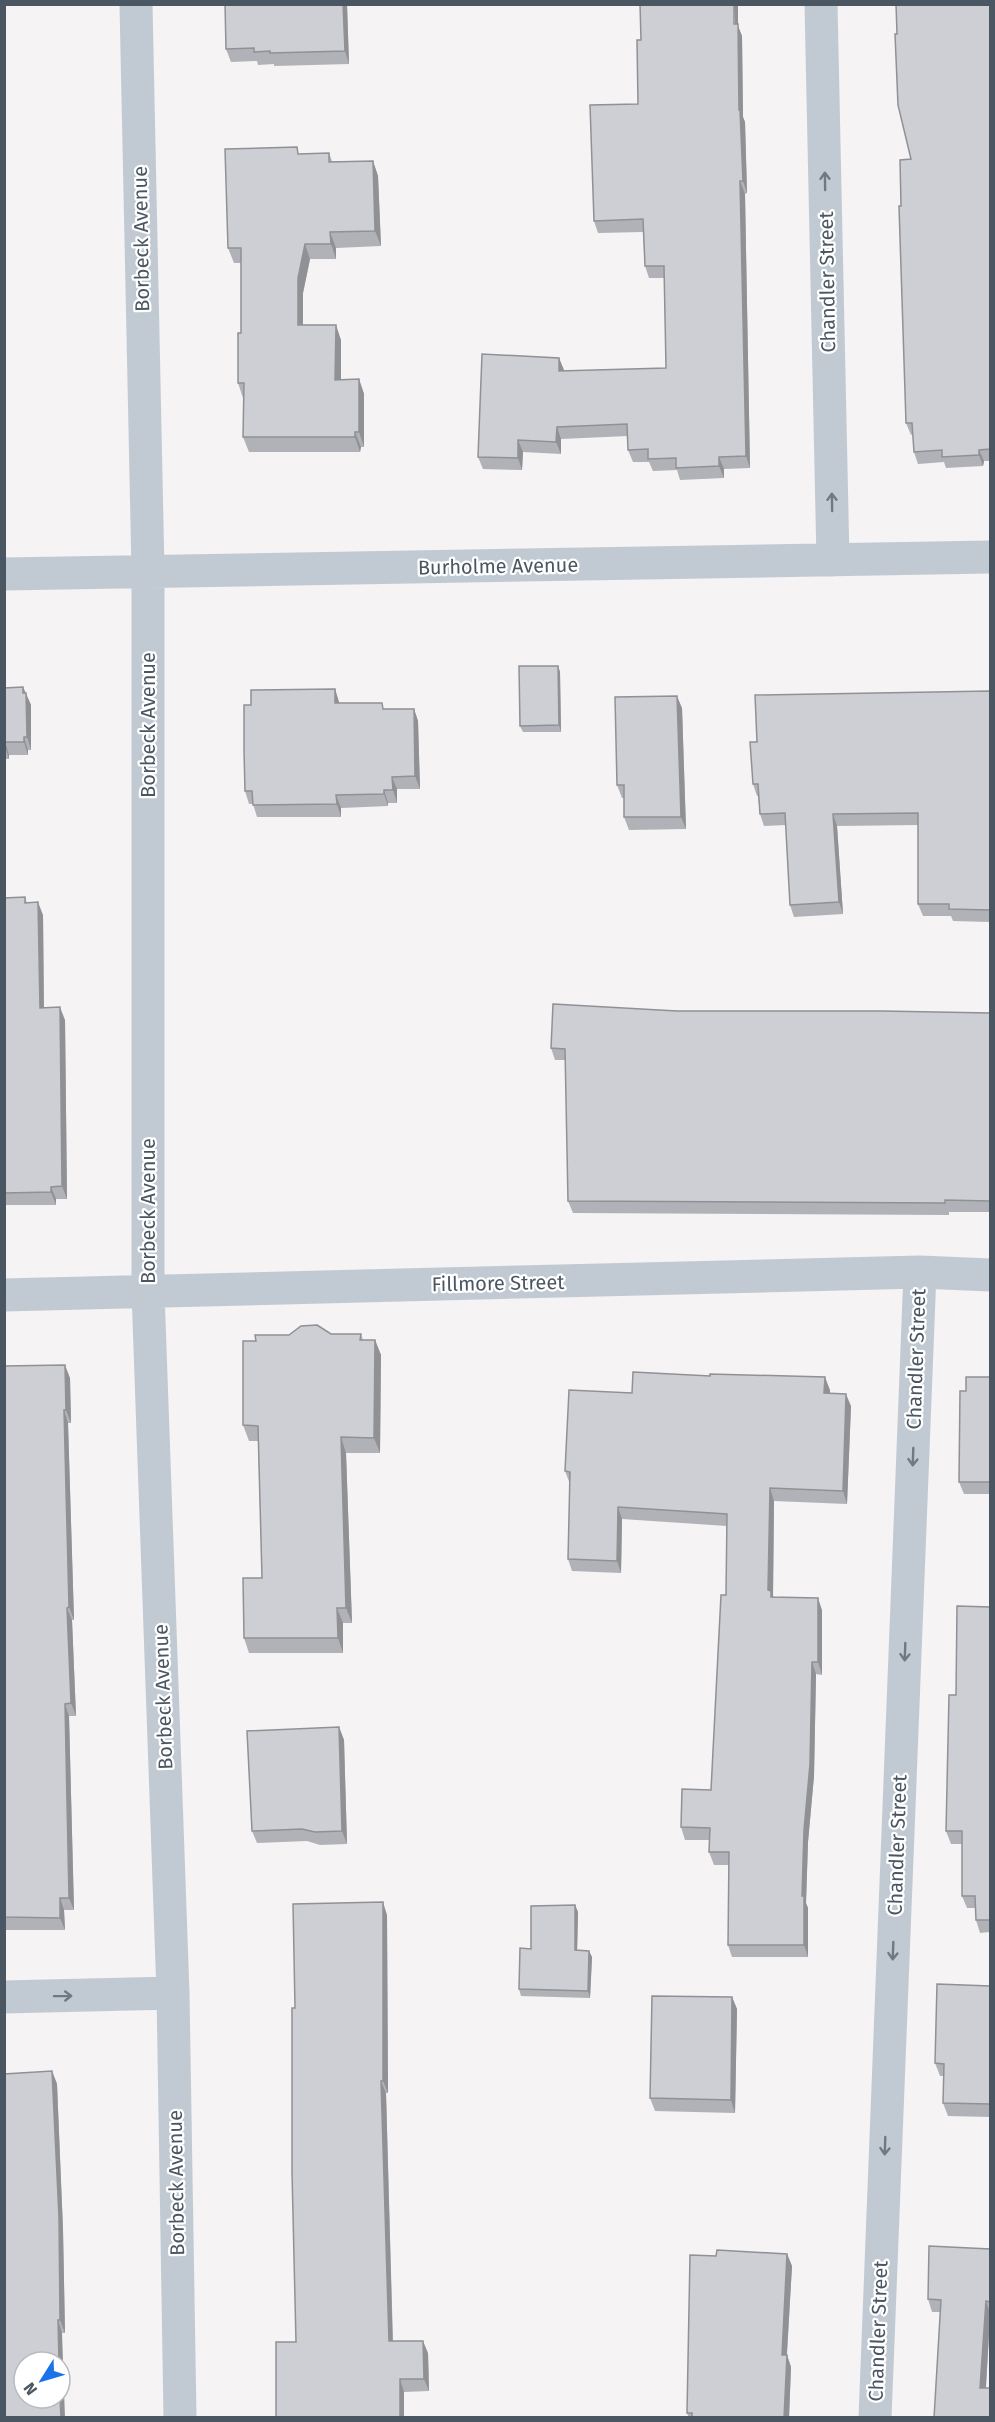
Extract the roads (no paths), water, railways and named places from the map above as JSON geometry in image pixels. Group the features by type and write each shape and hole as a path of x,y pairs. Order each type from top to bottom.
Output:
{"street":[{"name":"Borbeck Avenue","path":"136,4 148,571 148,1292 173,1993 180,2418"},
{"name":"Chandler Street","path":"821,4 833,560"},
{"name":"Burholme Avenue","path":"4,574 990,557"},
{"name":"Chandler Street","path":"875,2418 920,1272"},
{"name":"Fillmore Street","path":"4,1294 920,1272 990,1275"},
{"path":"4,1997 173,1993"}]}
